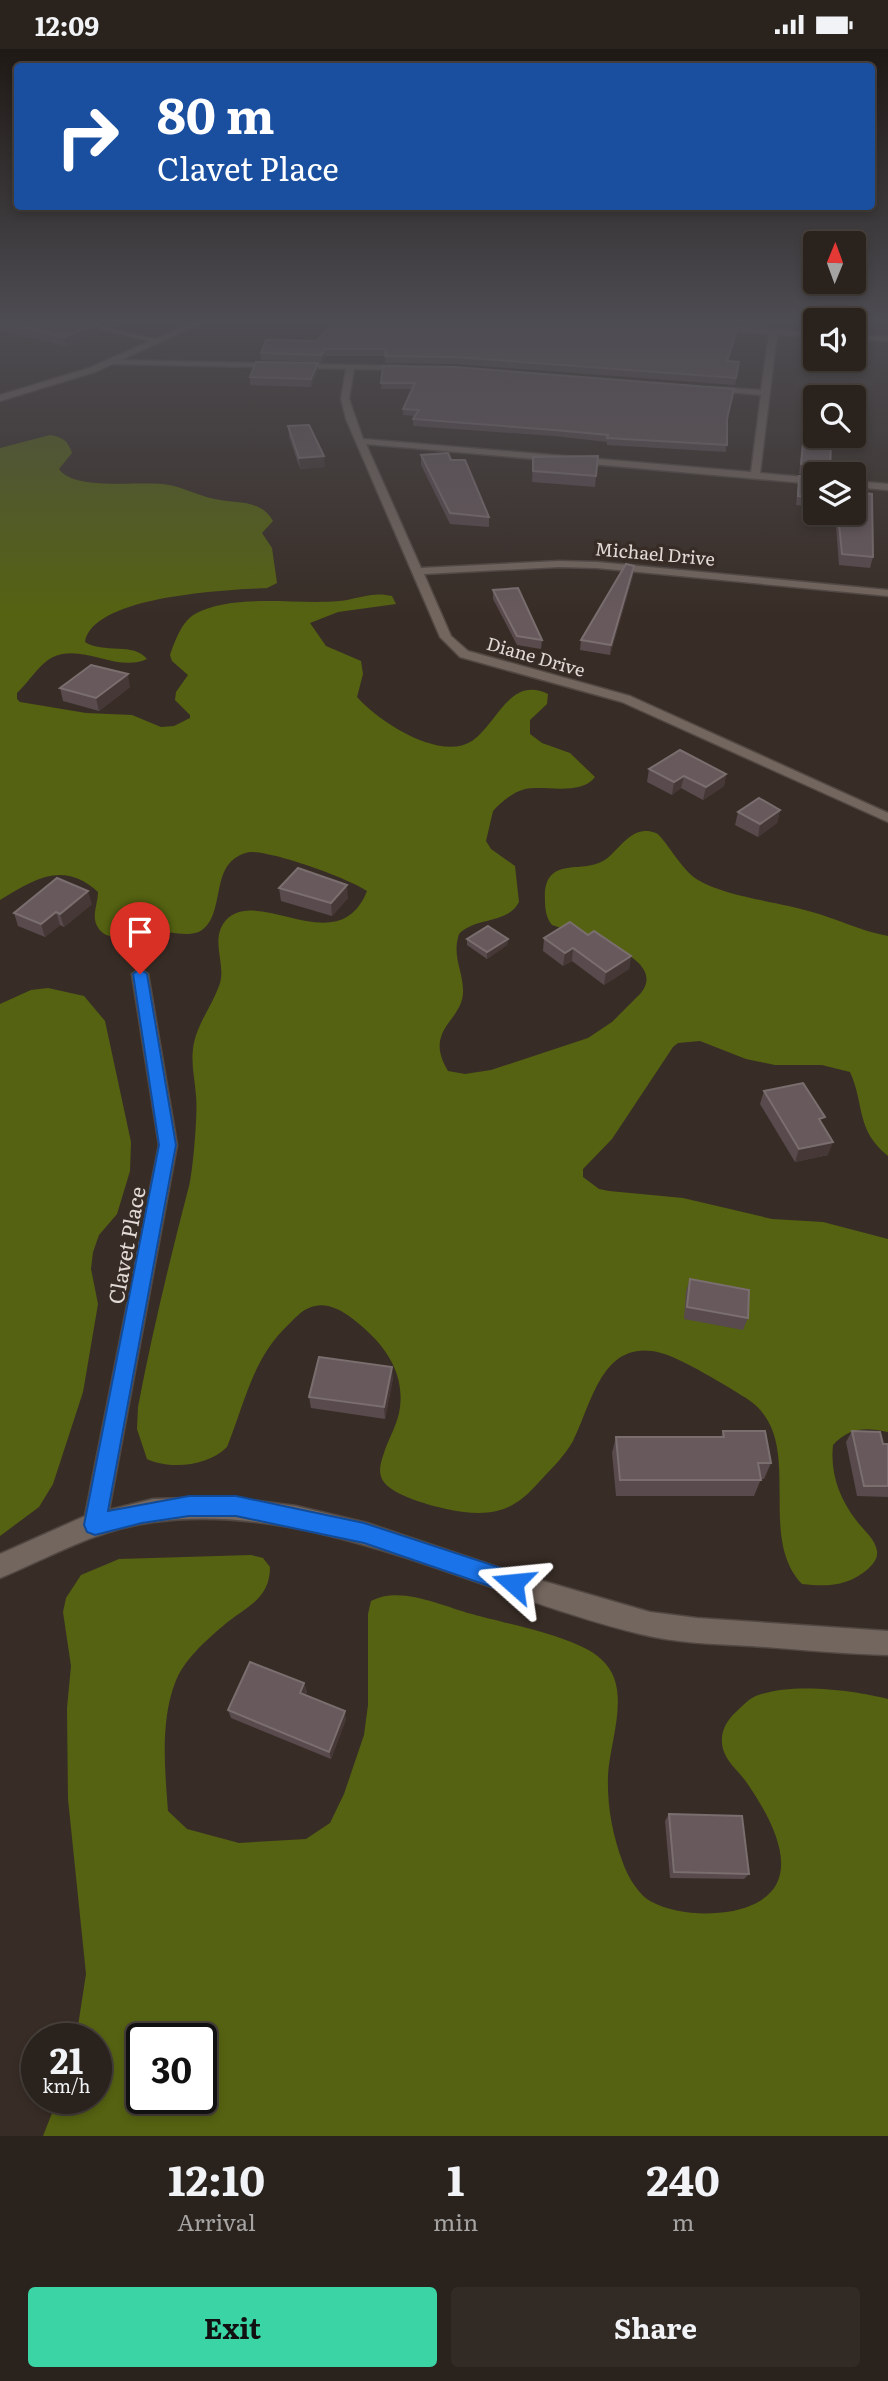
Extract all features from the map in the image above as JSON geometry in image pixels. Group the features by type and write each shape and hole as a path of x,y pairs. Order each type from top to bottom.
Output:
{"street":[{"name":"Diane Drive","path":"352,419 446,638 464,654 626,699 888,818"},
{"path":"755,475 760,419"},
{"path":"359,441 803,480"},
{"path":"866,485 888,487"},
{"name":"Michael Drive","path":"419,571 559,564 597,565 888,593"},
{"name":"Clavet Place","path":"95,1525 167,1145 140,974"},
{"path":"0,1566 21,1553 95,1525 142,1512 189,1506 236,1506 364,1533 588,1608 668,1628 888,1643"}],"green space":[{"path":"50,435 69,445 72,453 59,469 79,481 169,485 209,498 262,509 273,521 262,533 272,548 277,583 267,588 165,598 112,614 94,626 85,642 100,647 134,651 147,659 124,663 76,653 53,657 17,693 20,702 86,713 132,715 161,727 174,726 190,718 175,700 176,692 188,675 172,661 170,655 190,617 227,604 339,601 379,594 392,596 396,604 338,612 310,623 326,646 361,661 363,674 357,697 394,727 427,743 459,746 472,741 481,733 514,696 535,690 548,694 547,704 530,720 530,734 542,743 570,753 595,777 589,783 572,788 521,790 493,811 486,841 491,849 515,866 519,902 507,914 473,925 459,934 457,949 462,1000 442,1035 440,1045 441,1056 448,1071 465,1074 491,1070 588,1038 612,1022 641,993 647,979 642,967 615,947 552,925 547,916 545,900 546,886 557,871 603,861 626,839 640,832 656,833 692,876 710,886 799,908 888,936 888,1156 870,1136 865,1126 850,1072 822,1065 775,1065 746,1059 700,1041 678,1043 673,1047 612,1139 583,1169 583,1177 599,1189 683,1198 772,1219 823,1222 888,1239 888,1432 872,1429 852,1432 833,1445 832,1455 840,1494 850,1512 874,1542 877,1551 873,1563 860,1575 837,1584 802,1584 788,1563 782,1539 779,1461 775,1437 765,1415 727,1386 692,1366 661,1353 641,1351 625,1355 612,1364 602,1377 566,1452 523,1498 497,1511 476,1513 444,1509 406,1497 387,1486 380,1469 399,1413 401,1398 396,1372 383,1349 364,1328 343,1312 320,1305 300,1313 266,1352 251,1382 227,1447 210,1458 189,1464 167,1464 147,1459 137,1429 138,1407 191,1178 196,1114 193,1049 197,1032 221,978 218,939 220,931 223,924 237,913 254,911 317,922 336,921 354,912 367,891 310,866 250,852 239,856 227,867 208,925 196,933 143,929 114,936 104,934 95,920 98,892 73,877 49,876 25,885 0,900 0,448"},
{"path":"48,988 84,996 105,1021 131,1142 130,1171 117,1214 99,1235 93,1252 91,1269 98,1304 83,1392 53,1484 39,1507 0,1536 0,1004 31,990"},
{"path":"251,1555 263,1558 270,1567 266,1587 255,1602 209,1638 183,1667 170,1698 165,1730 168,1811 187,1829 239,1843 306,1839 330,1823 344,1794 364,1735 368,1705 368,1614 371,1601 395,1595 408,1596 559,1637 590,1651 611,1671 616,1684 617,1714 608,1775 608,1797 619,1852 627,1873 641,1894 659,1905 680,1911 733,1911 757,1902 772,1890 780,1875 781,1858 769,1820 723,1749 723,1733 733,1715 752,1698 801,1688 839,1690 888,1699 888,2136 43,2136 52,2114 112,2114 112,2023 78,2023 86,1974 68,1799 67,1708 71,1666 63,1612 66,1598 81,1575 119,1559"}],"building":[{"path":"418,419 727,419 727,445 607,438 608,435"},
{"path":"309,425 324,456 299,458 288,426"},
{"path":"803,443 803,448 831,448 830,462 801,464"},
{"path":"448,453 451,460 465,460 489,517 450,513 421,455"},
{"path":"598,456 596,476 533,471 533,457"},
{"path":"799,476 803,476 803,496 798,496"},
{"path":"866,493 872,494 873,557 842,554 839,525 866,525"},
{"path":"626,564 634,566 611,645 581,640"},
{"path":"518,588 542,640 517,636 493,590"},
{"path":"91,665 128,674 96,698 60,688"},
{"path":"680,750 726,774 706,787 684,776 674,782 649,769"},
{"path":"759,798 780,810 760,824 738,812"},
{"path":"298,868 347,885 331,903 279,888"},
{"path":"57,878 88,891 60,914 56,912 41,924 14,913"},
{"path":"570,922 588,935 594,931 631,956 606,972 573,948 565,953 544,938"},
{"path":"488,926 508,939 487,952 467,939"},
{"path":"803,1083 825,1117 819,1119 833,1142 799,1149 764,1091"},
{"path":"690,1279 749,1290 748,1318 687,1307"},
{"path":"319,1357 392,1367 384,1407 309,1397"},
{"path":"723,1431 765,1431 771,1463 758,1463 761,1480 620,1480 616,1437 724,1437"},
{"path":"852,1431 880,1432 883,1444 888,1444 888,1486 864,1486"},
{"path":"250,1662 304,1683 300,1693 345,1711 329,1752 228,1710"},
{"path":"669,1814 742,1816 749,1874 674,1872"}],"route":[{"path":"140,974 167,1145 95,1525 142,1512 189,1506 236,1506 281,1513 364,1533 513,1583"}]}
